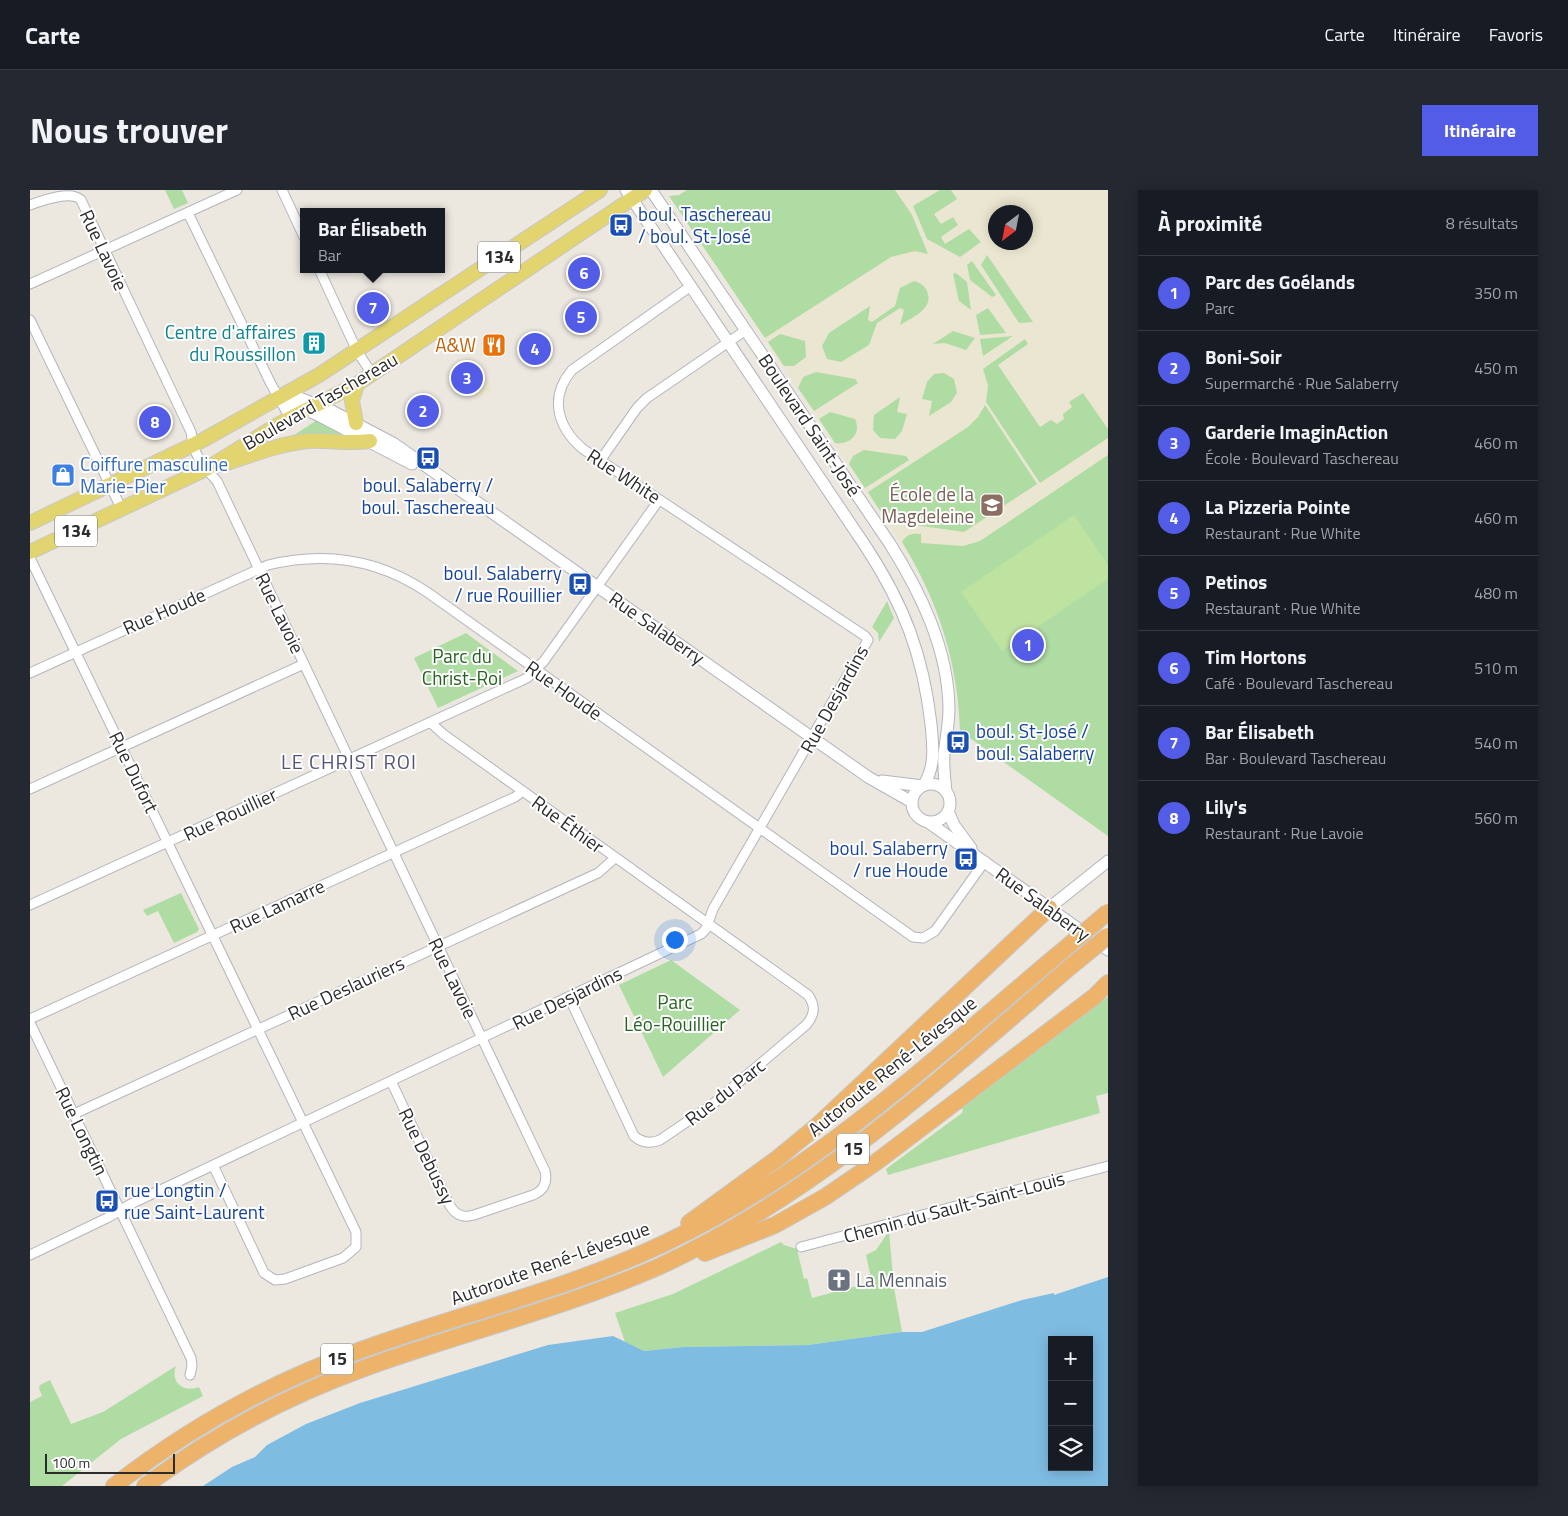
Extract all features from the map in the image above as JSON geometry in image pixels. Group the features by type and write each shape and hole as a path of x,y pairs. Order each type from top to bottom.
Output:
{"highway":[{"path":"650,1250 799,1142 1049,908"},
{"name":"Autoroute René-Lévesque","path":"114,1486 157,1455 211,1421 311,1370 371,1346 566,1282 650,1250 724,1213 802,1164 855,1124 1108,912"},
{"name":"Autoroute René-Lévesque","path":"145,1486 216,1438 322,1385 394,1357 608,1287 657,1267 713,1240 811,1180 874,1132 1108,936"},
{"path":"608,1287 744,1239 781,1223 816,1203 874,1163 1101,995 1108,983"}],"main road":[{"name":"Boulevard Taschereau","path":"30,523 193,445 279,392 358,351 600,190"},
{"name":"Boulevard Taschereau","path":"30,552 206,469 290,418 357,384 630,195 645,190"},
{"path":"356,423 352,401 357,384"},
{"path":"206,469 296,443 321,441 352,444 370,441"}],"street":[{"path":"30,284 237,190"},
{"path":"282,190 300,228"},
{"name":"Boulevard Saint-José","path":"651,190 890,544 923,603 941,655 948,690 948,725 944,762 946,792"},
{"name":"Rue Lavoie","path":"30,205 73,192 81,200 191,432 198,460 217,481 482,1038"},
{"name":"Boulevard Saint-José","path":"630,195 871,554 903,610 922,666 930,710 933,763 930,774 923,786"},
{"path":"188,213 279,392 290,418"},
{"path":"321,273 358,351 372,374"},
{"name":"Rue White","path":"691,286 581,362 564,381 558,402 561,422 572,440 600,461 862,635"},
{"path":"30,320 122,510"},
{"path":"600,461 641,403 746,330"},
{"name":"Rue Salaberry","path":"279,392 311,407 444,481"},
{"name":"Rue Salaberry","path":"311,407 356,423 393,443 444,481 598,586 868,778 912,802"},
{"name":"Rue Rouillier","path":"30,905 524,680 536,670 659,500"},
{"name":"Rue Houde","path":"30,673 258,569 288,560 317,557 340,558 377,567 415,584 917,939 927,937 935,931 982,859"},
{"name":"Rue Dufort","path":"30,558 257,1029 304,1122 356,1232 358,1242 348,1256 285,1279 275,1280 267,1276 213,1165"},
{"name":"Rue Desjardins","path":"30,1255 108,1218 120,1209 700,934 867,643 867,638 862,635"},
{"path":"30,789 304,664"},
{"name":"Rue Éthier","path":"430,722 438,731 708,923"},
{"name":"Rue Salaberry","path":"868,778 896,784 923,786"},
{"path":"923,786 937,786 946,792 949,800 948,811 938,820 928,822 916,815 912,802 915,792 923,786"},
{"name":"Rue Lamarre","path":"30,1019 515,797 522,791"},
{"name":"Rue Salaberry","path":"948,811 957,830 982,859"},
{"name":"Rue Salaberry","path":"928,822 1108,950"},
{"name":"Rue Deslauriers","path":"74,1114 598,873 615,858"},
{"path":"1049,908 1108,861"},
{"name":"Rue du Parc","path":"569,997 634,1136 646,1142 660,1140 706,1110 760,1066 806,1025 814,1011 813,1003 808,995 708,923"},
{"name":"Rue Longtin","path":"30,1023 191,1358 190,1375"},
{"name":"Rue Debussy","path":"391,1081 449,1206 456,1214 470,1216 536,1194 544,1187 546,1174 482,1038"},
{"name":"Chemin du Sault-Saint-Louis","path":"801,1247 1108,1166"}],"shaded area":[{"name":"École de la Magdeleine","path":"687,190 1108,190 1108,836 960,731 958,696 950,652 942,623 920,572 669,196 679,195"},
{"path":"471,356 493,389 476,401 476,381 459,393 446,373"}],"green space":[{"path":"165,190 182,190 188,203 174,209"},
{"path":"687,190 895,190 912,215 928,254 915,251 891,257 765,338 669,196 679,195"},
{"path":"940,190 951,190 957,199 934,214 941,224 953,217 958,225 941,237 945,244 969,229 981,242 960,257 927,239 913,206"},
{"path":"987,255 1033,322 1019,323 981,265"},
{"path":"972,261 996,295 992,297 970,280 967,265"},
{"path":"956,273 967,282 971,310 959,301 953,274"},
{"path":"914,281 923,285 928,294 927,305 920,313 900,325 904,310 900,308 877,323 869,345 841,362 827,359 822,346 829,333 870,306 868,320 872,322 895,306 900,288"},
{"path":"988,308 1006,333 980,335 976,315"},
{"path":"953,331 975,338 966,350 945,343 933,344"},
{"path":"780,334 805,341 806,357 794,366 784,366 768,342"},
{"path":"1013,336 983,356 980,339"},
{"path":"1025,339 1028,344 998,365 1040,427 1051,420 1057,424 1064,419 1063,414 1072,407 1069,402 1083,393 1108,429 1108,438 1040,483 986,402 988,386 983,369"},
{"path":"816,372 855,379 858,383 814,411 798,388 803,377"},
{"path":"944,373 954,379 957,393 951,402 929,416 932,401 922,399 927,382 934,374"},
{"path":"900,397 897,412 907,414 902,431 895,439 880,438 873,430 874,415"},
{"path":"985,405 1037,484 964,532 896,521 881,512 868,492 968,427 978,417"},
{"path":"830,412 855,419 857,424 856,434 850,440 835,443 819,419"},
{"path":"317,420 351,437 291,437"},
{"path":"864,450 906,456 909,460 865,488 849,464 853,456"},
{"path":"1108,455 1108,836 960,731 955,681 944,633 926,587 902,542 908,536 915,534 921,534 921,543 963,546 980,541"},
{"path":"1074,515 1108,565 1108,579 1002,651 961,592"},
{"path":"887,601 894,618 879,642 878,633 872,627"},
{"name":"Parc du Christ-Roi","path":"466,633 518,671 438,708 414,658"},
{"path":"181,893 199,929 197,932 174,943 158,911 147,916 143,910"},
{"name":"Parc Léo-Rouillier","path":"671,960 740,1010 663,1077 619,985"},
{"path":"1108,997 1108,1093 1096,1096 1100,1113 888,1175 886,1169 962,1113 963,1109 955,1110 1096,1003"},
{"path":"889,1231 894,1288 902,1332 808,1345 683,1347 644,1351 625,1342 615,1313 673,1294 781,1242 784,1245 797,1249 804,1279 807,1278 812,1298 872,1282 866,1255 876,1250"},
{"path":"176,1366 175,1377 179,1385 188,1388 199,1387 203,1396 121,1439 62,1486 30,1486 30,1402 42,1396 39,1388 40,1385 50,1380 71,1424 103,1412"}],"water":[{"path":"1108,1277 1108,1486 203,1486 232,1467 255,1457 267,1445 306,1424 360,1403 548,1345 613,1336 644,1351 683,1347 808,1345 902,1332 922,1332 1022,1300 1054,1293 1054,1295"}],"place":[{"name":"boul. Taschereau / boul. St-José","path":"621,225"},
{"name":"Tim Hortons","path":"584,273"},
{"name":"Bar Élisabeth","path":"373,308"},
{"name":"Petinos","path":"581,317"},
{"name":"Centre d'affaires du Roussillon","path":"314,343"},
{"name":"A&W","path":"494,345"},
{"name":"La Pizzeria Pointe","path":"535,349"},
{"name":"Garderie ImaginAction","path":"467,378"},
{"name":"Boni-Soir","path":"423,411"},
{"name":"Lily's","path":"155,422"},
{"name":"boul. Salaberry / boul. Taschereau","path":"428,458"},
{"name":"Coiffure masculine Marie-Pier","path":"63,475"},
{"name":"École de la Magdeleine","path":"992,505"},
{"name":"boul. Salaberry / rue Rouillier","path":"580,584"},
{"name":"Parc des Goélands","path":"1028,645"},
{"name":"boul. St-José / boul. Salaberry","path":"958,742"},
{"name":"boul. Salaberry / rue Houde","path":"966,859"},
{"name":"rue Longtin / rue Saint-Laurent","path":"107,1201"},
{"name":"La Mennais","path":"839,1280"}],"district":[{"name":"LE CHRIST ROI","path":"349,762"}]}
